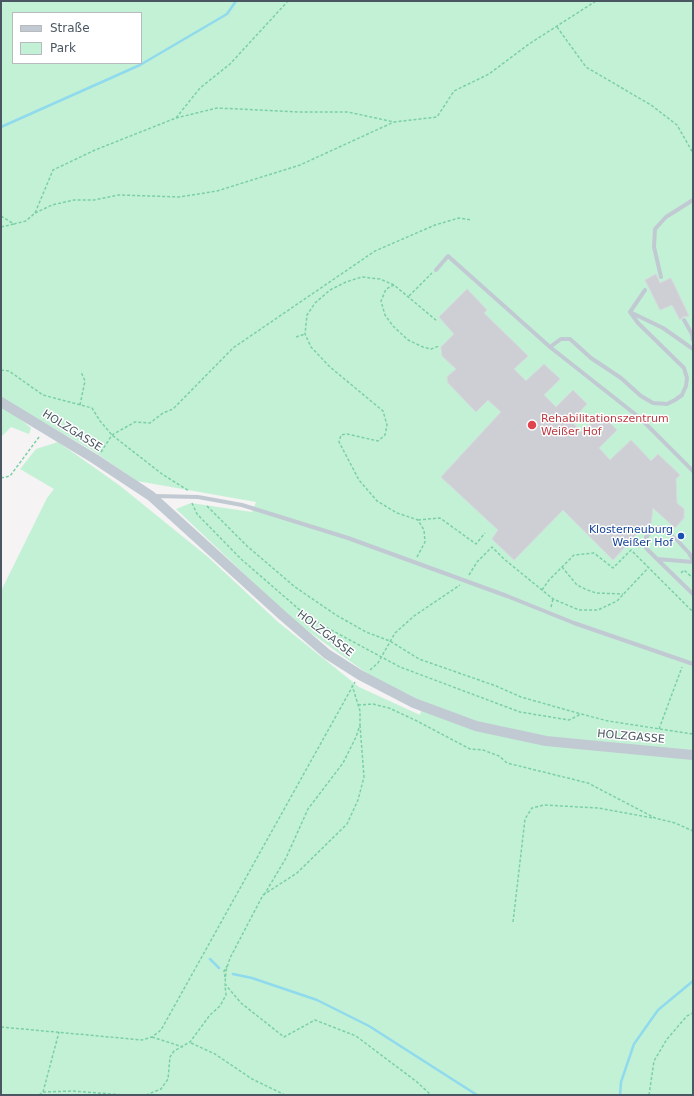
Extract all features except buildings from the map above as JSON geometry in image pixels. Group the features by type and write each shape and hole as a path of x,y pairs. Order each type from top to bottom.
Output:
{"street":[{"name":"HOLZGASSE","path":"1,402 95,459 151,496 282,616 327,654 360,675 414,703 476,726 546,741 693,755"}],"lane":[{"path":"661,277 654,247 655,229 666,217 693,200"},
{"path":"436,270 448,256 550,347 640,418 693,471"},
{"path":"630,312 645,290"},
{"path":"550,347 561,339 570,339 591,358 621,378 641,396 654,403 667,404 682,395 686,386 687,378 684,368 638,323 630,312"},
{"path":"630,312 663,328 693,349"},
{"path":"684,320 693,340"},
{"path":"151,496 198,497 242,505 348,538 466,581 574,623 693,664"},
{"path":"657,559 693,561 689,553 676,539 660,527 654,528 646,537 646,548 657,559 693,594"}],"path":[{"path":"176,118 200,88 230,64 288,1"},
{"path":"1,227 26,220 34,213 52,205 74,200 94,200 119,195 179,197 217,191 300,165 394,122 437,117 454,91 489,74 529,44 596,1"},
{"path":"557,27 586,67 651,105 677,126 693,153"},
{"path":"34,213 53,170 95,150 176,118 217,108 299,112 348,112 394,122"},
{"path":"1,216 14,224"},
{"path":"95,459 112,435 135,422 150,423 163,413 173,409 233,348 375,251 435,224 459,218 471,220"},
{"path":"409,296 436,270"},
{"path":"437,321 394,285 380,279 362,277 346,282 330,290 315,303 307,315 305,334 311,347 330,367 383,411 387,425 385,435 378,441 357,436 341,435 339,442 359,480 377,501 397,513 418,520 440,518 476,544 485,533"},
{"path":"394,285 386,289 381,301 385,315 393,326 408,340 423,347 431,349 439,346"},
{"path":"296,337 305,334"},
{"path":"1,370 9,371 43,395 92,408 100,421 112,435 162,474 198,497 247,546 295,587 336,616 366,632 390,641 419,658 466,677 496,686 521,697 608,722 693,734"},
{"path":"80,405 85,381 81,372"},
{"path":"1,478 10,476 46,429"},
{"path":"190,497 197,514 241,559 309,618 400,667 520,712 569,720 580,714"},
{"path":"414,563 425,542 424,530 418,520"},
{"path":"360,675 371,670 382,656 395,633 414,616 466,581 477,562 492,546 553,600 579,610 598,610 618,601 649,567"},
{"path":"542,590 548,580 574,555 594,553 613,568 631,550 693,612"},
{"path":"562,567 577,585 585,589 596,593 623,594"},
{"path":"659,729 684,662"},
{"path":"1,1027 142,1040 152,1037 161,1030 352,685 358,705 364,777 358,800 347,824 296,872 263,896"},
{"path":"358,705 373,704 389,708 470,749 483,750 499,756 507,763 588,783 655,818"},
{"path":"146,1095 161,1089 168,1079 170,1057 174,1051 190,1042 210,1015 220,1006 226,995 224,971 230,958 263,896 286,858 308,809 343,763 356,737 360,725"},
{"path":"513,922 518,893 525,819 532,808 544,805 598,808 655,818 693,831"},
{"path":"225,984 240,1003 284,1037 315,1020 356,1036 417,1082 431,1095"},
{"path":"649,1095 654,1061 666,1039 687,1016 693,1013"},
{"path":"44,1092 59,1032"},
{"path":"152,1037 183,1047"},
{"path":"190,1042 215,1054 252,1079 285,1095"},
{"path":"39,1095 44,1092 87,1091 124,1095"}],"green space":[{"path":"1,1 693,1 693,1095 1,1095 1,591 47,498 54,489 20,469 36,449 58,442 119,485 208,557 278,622 359,687 420,715 423,702 372,677 301,626 176,509 191,503 252,512 256,502 137,481 93,451 14,405 12,412 31,428 29,434 11,427 1,437"}],"waterway":[{"path":"142,64 227,14 236,1"},
{"path":"1,127 142,64"},
{"path":"210,959 219,968"},
{"path":"233,974 252,978 317,1000 369,1026 477,1095"},
{"path":"620,1095 621,1082 634,1044 658,1010 693,981"}],"place":[{"name":"Rehabilitationszentrum Weißer Hof","path":"532,425"},
{"name":"Klosterneuburg Weißer Hof","path":"681,536"}]}
